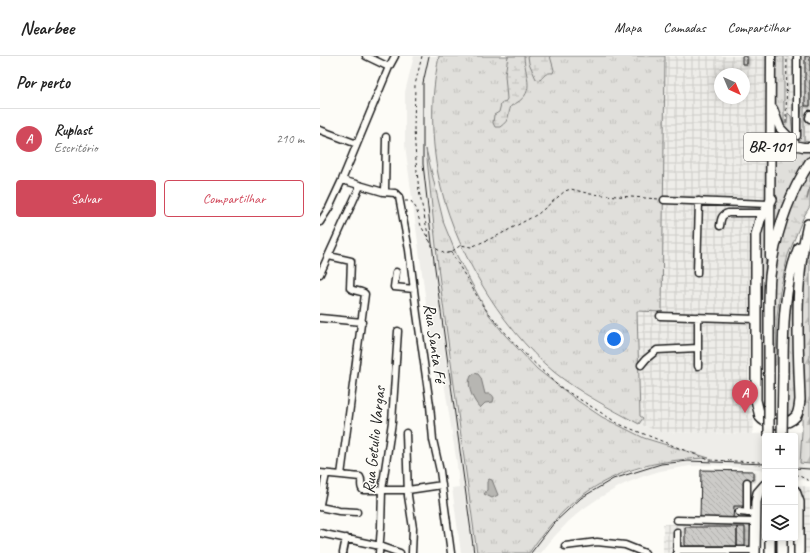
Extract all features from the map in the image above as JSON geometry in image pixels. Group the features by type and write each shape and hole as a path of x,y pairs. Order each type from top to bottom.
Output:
{"highway":[{"name":"BR-101","path":"769,433 770,277 782,219 796,187 810,162"},
{"path":"770,201 760,220 756,235 756,400 758,413 762,420 768,423 787,422 796,416 799,406 800,263 809,223"},
{"path":"782,433 785,300 793,261 809,223"},
{"path":"756,552 753,516 757,497 762,488"},
{"path":"798,499 799,553"},
{"path":"770,541 770,553"},
{"path":"782,541 782,553"}],"main road":[{"name":"BR-101","path":"770,277 770,95 772,56"},
{"name":"BR-101","path":"770,95 778,124 785,134 797,146 810,146"},
{"path":"770,151 774,146 781,142 786,142 797,146"}],"street":[{"path":"366,56 389,67"},
{"path":"320,222 329,208 342,180 395,56"},
{"path":"797,56 797,136"},
{"path":"810,114 810,119"},
{"path":"320,130 357,144"},
{"path":"385,192 386,137"},
{"path":"342,180 398,195 401,202"},
{"path":"320,274 360,186"},
{"path":"664,200 770,201"},
{"path":"697,273 699,201"},
{"name":"Rua Santa Fé","path":"401,202 430,405 433,440 442,485 451,553"},
{"path":"720,226 722,216 724,214 764,213"},
{"path":"329,256 351,261 350,288 354,291 363,292 365,296 341,476"},
{"path":"396,272 394,287 414,289"},
{"path":"660,316 756,319"},
{"path":"698,317 698,366"},
{"path":"320,318 362,322"},
{"name":"Rua Getulio Vargas","path":"379,550 382,490 392,422 398,331"},
{"path":"641,365 657,350 698,348"},
{"path":"406,433 408,490 413,528 412,553"},
{"path":"357,512 339,511 320,505 323,474 360,477 361,488 363,490 408,490 442,485"},
{"path":"747,482 753,516"},
{"path":"739,512 753,516"},
{"path":"676,520 753,516"},
{"path":"677,532 677,551 756,552"},
{"path":"320,533 346,538 379,550 400,553"},
{"path":"343,553 346,538"},
{"path":"565,546 597,542 625,545 645,553"}],"path":[{"path":"422,56 415,85 414,129 419,191 431,244"},
{"path":"786,123 787,56"},
{"path":"401,202 411,201 413,203 431,244 434,248 445,254 461,245 471,247 499,235 538,214 565,191 571,189 590,194 664,200"},
{"path":"451,252 483,306 514,343 557,385 618,424 709,460 762,463"},
{"path":"798,475 810,481"}],"shaded area":[{"path":"414,56 439,56 434,89 433,109 459,240 489,297 530,348 554,371 594,401 639,424 660,432 762,434 762,470 713,465 690,466 660,471 644,476 622,485 599,498 569,521 541,553 529,553 553,520 582,494 601,483 619,475 660,462 707,458 644,438 602,417 578,401 537,369 505,335 487,312 457,256 444,224 427,154 439,275 477,553 461,553 452,488 459,487 457,464 443,376 436,378 405,145 405,92"},
{"path":"665,56 810,56 810,139 797,146 752,238 748,396 754,423 753,434 660,432 639,424 643,418 640,416 637,310 662,311"},
{"path":"475,373 481,378 485,394 490,394 494,398 493,402 485,403 480,408 473,397 469,384 471,376"},
{"path":"802,432 800,462 810,464 810,481 798,479 798,433 778,433"},
{"path":"489,479 492,480 498,495 492,498 484,494 487,490 487,482"},
{"path":"798,485 810,487 810,553 799,553"},
{"path":"752,523 752,553 663,553 663,524"}],"green space":[{"path":"439,56 665,56 662,312 637,311 640,416 643,418 639,424 584,393 554,372 514,332 480,282 454,228 444,201 436,164 433,99"},
{"path":"508,56 524,56 528,85 527,91 525,96 511,106 506,122 500,127 495,127 493,123 494,115 499,112 501,104 507,99 505,75"},
{"path":"528,56 550,56 554,70 553,73 547,74 540,80 536,79 529,63"},
{"path":"776,56 784,56 784,123 787,124 788,113 791,116 793,134 795,135 801,116 802,107 805,106 804,143 799,142 791,136 779,119 775,99"},
{"path":"781,146 799,150 810,150 810,155 787,193 774,233 774,154"},
{"path":"426,149 444,224 457,256 487,312 505,335 537,369 578,401 602,417 644,438 709,458 653,464 629,471 606,481 585,494 565,510 547,529 529,553 477,553 439,275"},
{"path":"810,167 810,206 803,218 788,255 780,291 777,317 776,365 773,366 774,269 786,215"},
{"path":"766,215 764,373 760,375 760,234"},
{"path":"810,234 810,464 800,463 802,432 803,259"},
{"path":"796,266 796,405 793,413 786,416 788,310"}],"building":[{"path":"742,56 747,56 747,64 742,64"},
{"path":"805,56 810,56 810,106 805,106"},
{"path":"701,470 753,471 753,480 745,480 745,506 734,506 733,518 700,518"},
{"path":"685,527 737,527 737,546 685,546"},
{"path":"737,527 745,527 745,553 737,553"}],"waterway":[{"path":"807,199 810,186"}],"tram line":[{"path":"429,56 423,83 423,164 434,261 474,553"},
{"path":"531,553 554,523 581,498 613,479 661,464 688,461 762,464"},
{"path":"798,468 810,469"}],"place":[{"name":"Ruplast","path":"745,413"}]}
